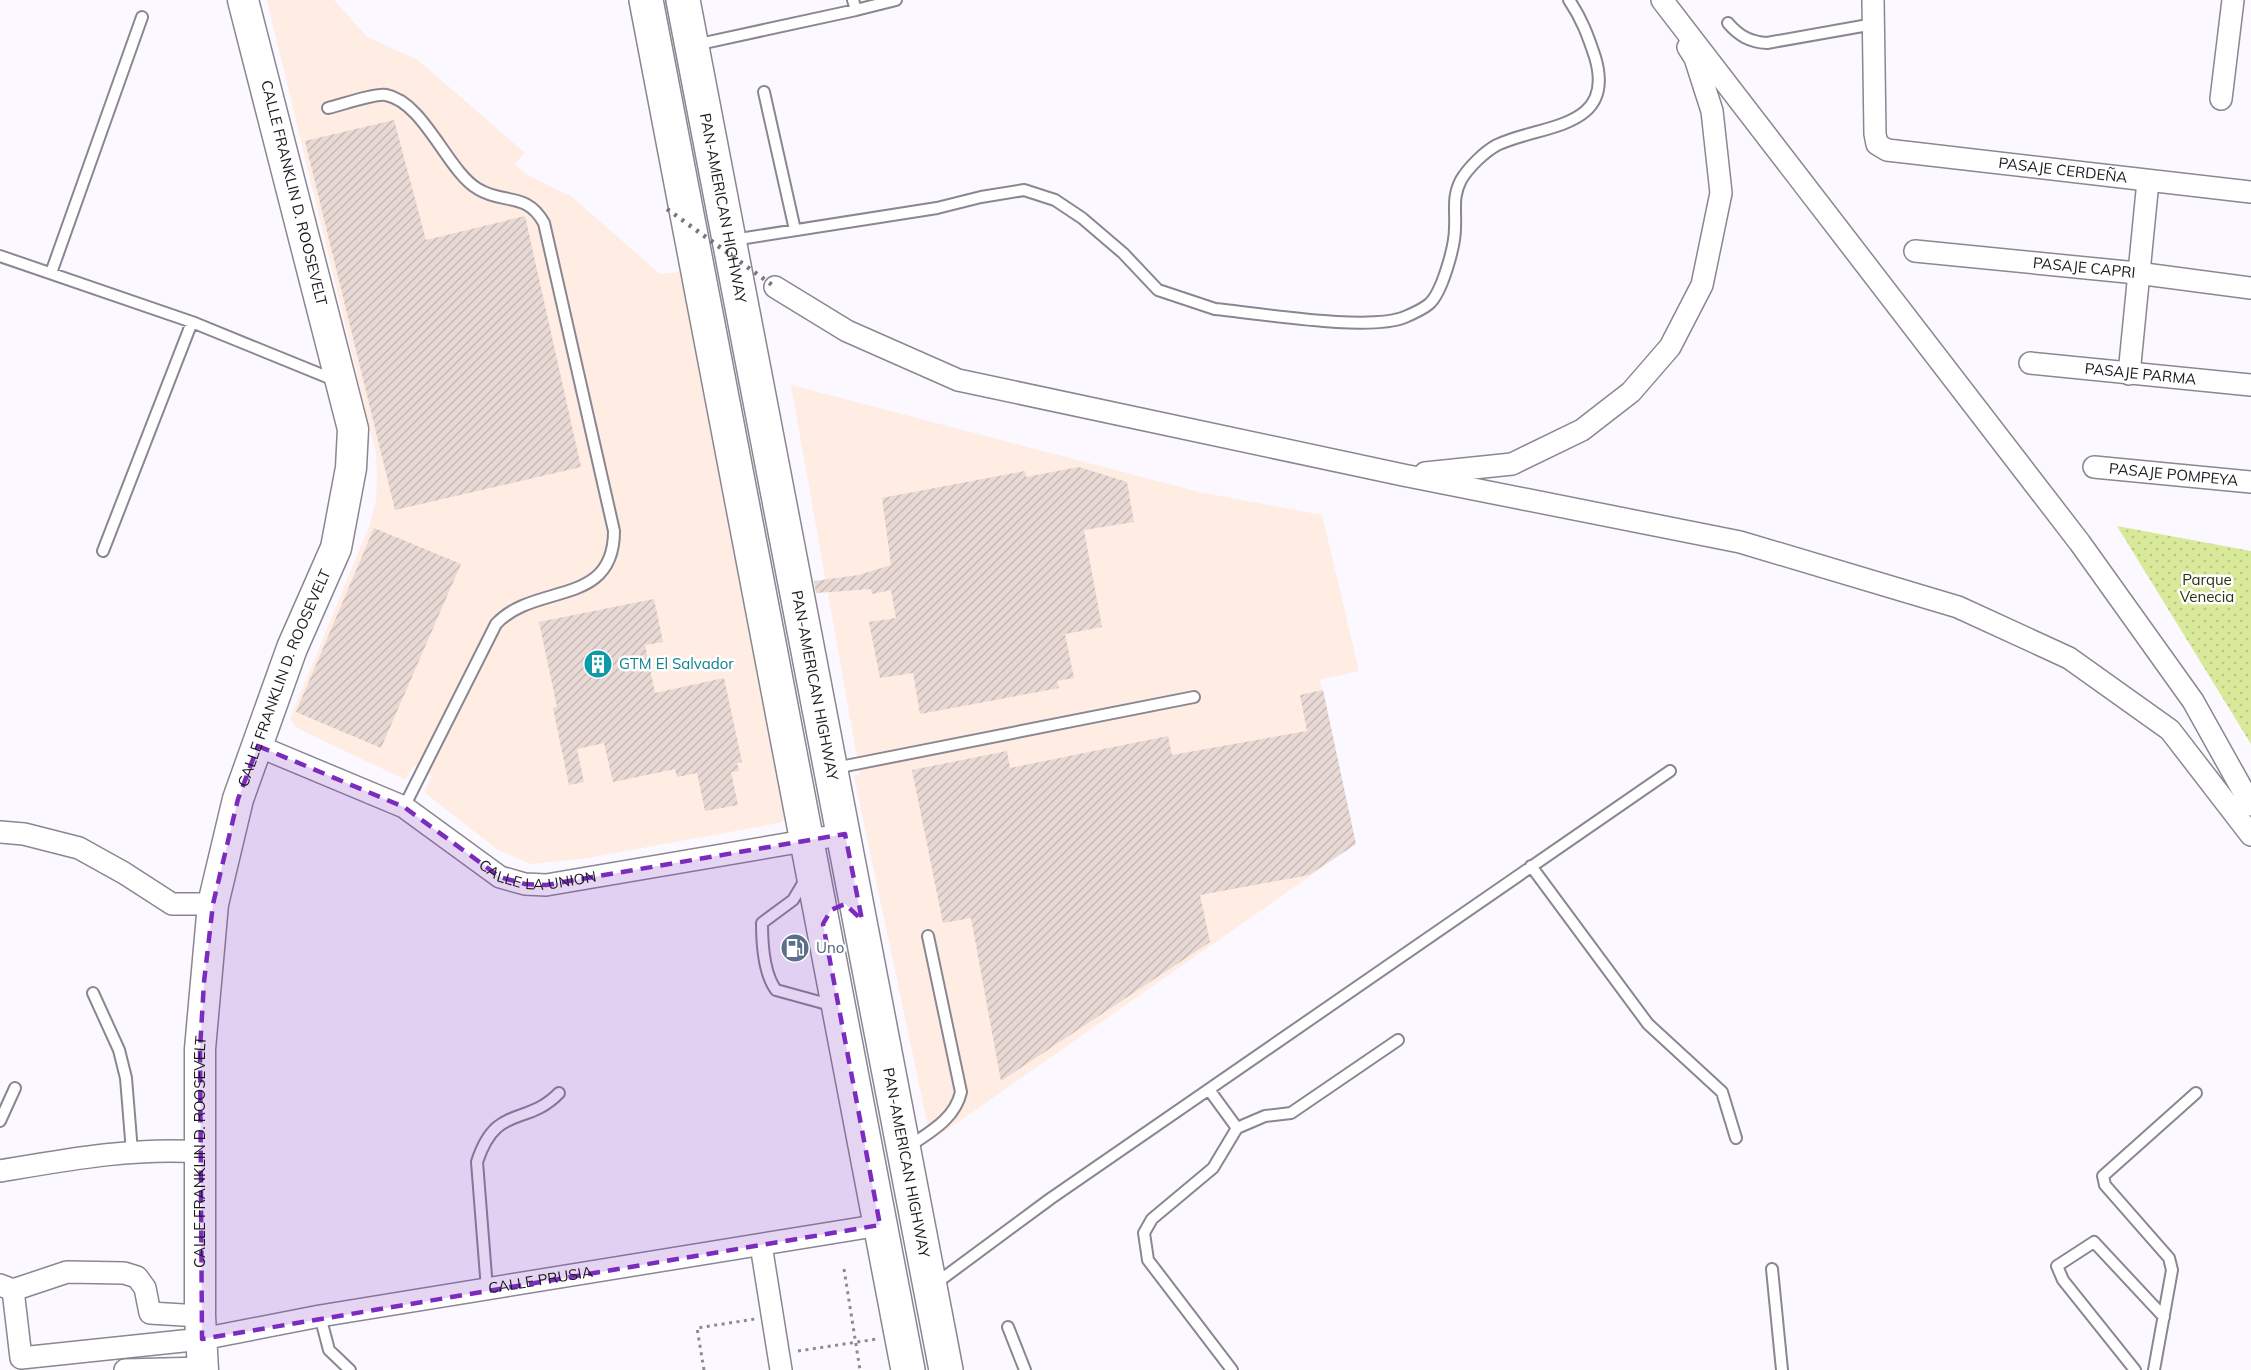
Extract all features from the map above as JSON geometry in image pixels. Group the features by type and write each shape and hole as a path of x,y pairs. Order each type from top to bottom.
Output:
{"highway":[{"path":"646,0 908,1370"},
{"name":"PAN-AMERICAN HIGHWAY","path":"683,0 906,1149 946,1370"},
{"path":"806,839 808,825 819,829 834,820 838,802"},
{"path":"823,924 831,910 845,904 852,908 862,920"}],"main road":[{"name":"CALLE FRANKLIN D. ROOSEVELT","path":"202,1348 200,1049 213,903 238,799 292,648 336,548 351,468 353,429 243,4"}],"street":[{"path":"1403,475 1512,464 1582,430 1631,392 1670,347 1702,285 1721,193 1712,111 1695,58 1661,0"},
{"path":"1661,0 2080,543 2193,701 2251,805"},
{"path":"1873,0 1874,24"},
{"path":"2222,99 2233,0"},
{"name":"PASAJE CERDEÑA","path":"1874,24 1877,144 1887,150 2251,192"},
{"path":"2129,374 2148,181"},
{"name":"PASAJE CAPRI","path":"1915,252 2138,273 2251,288"},
{"path":"775,287 847,331 958,380 1403,475 1740,542 1958,607 2069,657 2170,730 2251,835"},
{"name":"PASAJE PARMA","path":"2030,363 2251,385"},
{"name":"PASAJE POMPEYA","path":"2094,467 2251,482"},
{"name":"CALLE LA UNION","path":"258,746 404,807 500,877 525,885 546,885 845,834"},
{"path":"0,832 24,834 79,848 172,904 213,903"},
{"path":"0,1171 132,1152 169,1149 200,1152"},
{"name":"CALLE PRUSIA","path":"202,1348 320,1316 880,1226"},
{"path":"761,1245 780,1362"},
{"path":"153,1344 146,1288 137,1277 124,1273 67,1272 7,1288 21,1358 153,1344 202,1348"},
{"path":"150,1312 202,1348"},
{"path":"125,1370 202,1348"}],"lane":[{"path":"692,45 854,5 896,0"},
{"path":"730,241 937,208 981,197 1024,190 1055,200 1082,218 1123,253 1158,290 1190,302 1215,309 1374,324 1404,318 1430,304 1443,282 1455,230 1454,197 1462,178 1475,163 1496,146 1571,122 1587,112 1594,102 1600,72 1584,21 1569,0"},
{"path":"51,273 142,17"},
{"path":"1728,23 1738,35 1756,42 1767,43 1874,24"},
{"path":"764,92 795,230"},
{"path":"328,108 385,95 402,103 417,116 477,189 518,200 536,209 544,224 614,531 614,546 607,568 594,580 572,592 519,606 496,624 404,807"},
{"path":"0,256 192,322 342,384"},
{"path":"103,551 192,322"},
{"path":"832,768 1194,697"},
{"path":"932,1286 1050,1199 1671,771"},
{"path":"806,839 793,900 762,923 762,934 771,983 776,990 827,1004"},
{"path":"1531,866 1648,1024 1722,1092 1736,1138"},
{"path":"906,1149 944,1122 958,1107 961,1092 928,936"},
{"path":"93,993 119,1050 126,1078 132,1152"},
{"path":"1232,1370 1148,1260 1144,1233 1152,1219 1213,1168 1238,1128 1265,1116 1292,1113 1398,1040"},
{"path":"0,1121 15,1088"},
{"path":"1209,1091 1238,1128"},
{"path":"486,1289 477,1162 482,1146 495,1126 548,1105 559,1093"},
{"path":"2154,1370 2172,1276 2169,1258 2105,1185 2103,1176 2196,1093"},
{"path":"2135,1370 2063,1280 2057,1266 2086,1244 2094,1242 2164,1317"},
{"path":"1772,1269 1782,1370"},
{"path":"320,1316 329,1350 350,1370"},
{"path":"1008,1327 1025,1370"}],"path":[{"path":"844,1269 860,1370"},
{"path":"704,1370 698,1328 773,1317"},
{"path":"780,1362 856,1342 882,1338"}],"highlighted area":[{"path":"258,746 404,807 500,877 525,884 546,885 845,834 862,920 845,904 831,910 823,924 880,1225 202,1339 200,1049 204,982 213,904 238,799"}],"shaded area":[{"path":"267,0 334,0 367,37 418,60 525,153 515,164 524,173 572,197 660,274 680,272 787,813 785,819 779,823 587,858 531,864 498,850 424,792 432,776 413,765 406,780 303,731 290,719 370,524 376,500 377,479 376,453"},
{"path":"791,385 1199,492 1322,515 1359,671 1301,684 1320,680 1356,844 931,1141 854,776 860,774"}],"green space":[{"name":"Parque Venecia","path":"2117,526 2251,551 2251,744"}],"building":[{"path":"394,120 426,240 525,216 581,467 395,510 305,141"},
{"path":"1079,467 1127,482 1134,522 1084,530 1102,627 1065,634 1074,678 1057,681 1059,688 920,714 913,673 880,678 869,622 896,618 891,590 872,594 871,589 816,593 814,581 859,575 891,565 882,498 1025,471 1026,477"},
{"path":"374,528 461,564 381,748 296,712"},
{"path":"654,599 663,642 645,645 655,693 724,678 742,762 737,763 739,771 731,772 738,805 705,811 697,773 677,777 675,769 613,782 604,743 577,749 584,782 569,785 553,708 557,707 539,622"},
{"path":"1323,690 1356,844 1309,875 1200,895 1210,942 1001,1081 971,918 943,923 912,770 1007,751 1010,768 1168,736 1172,755 1307,731 1300,695"}],"railway":[{"path":"667,209 775,287"}],"place":[{"name":"GTM El Salvador","path":"598,664"},
{"name":"Uno","path":"795,948"}]}
